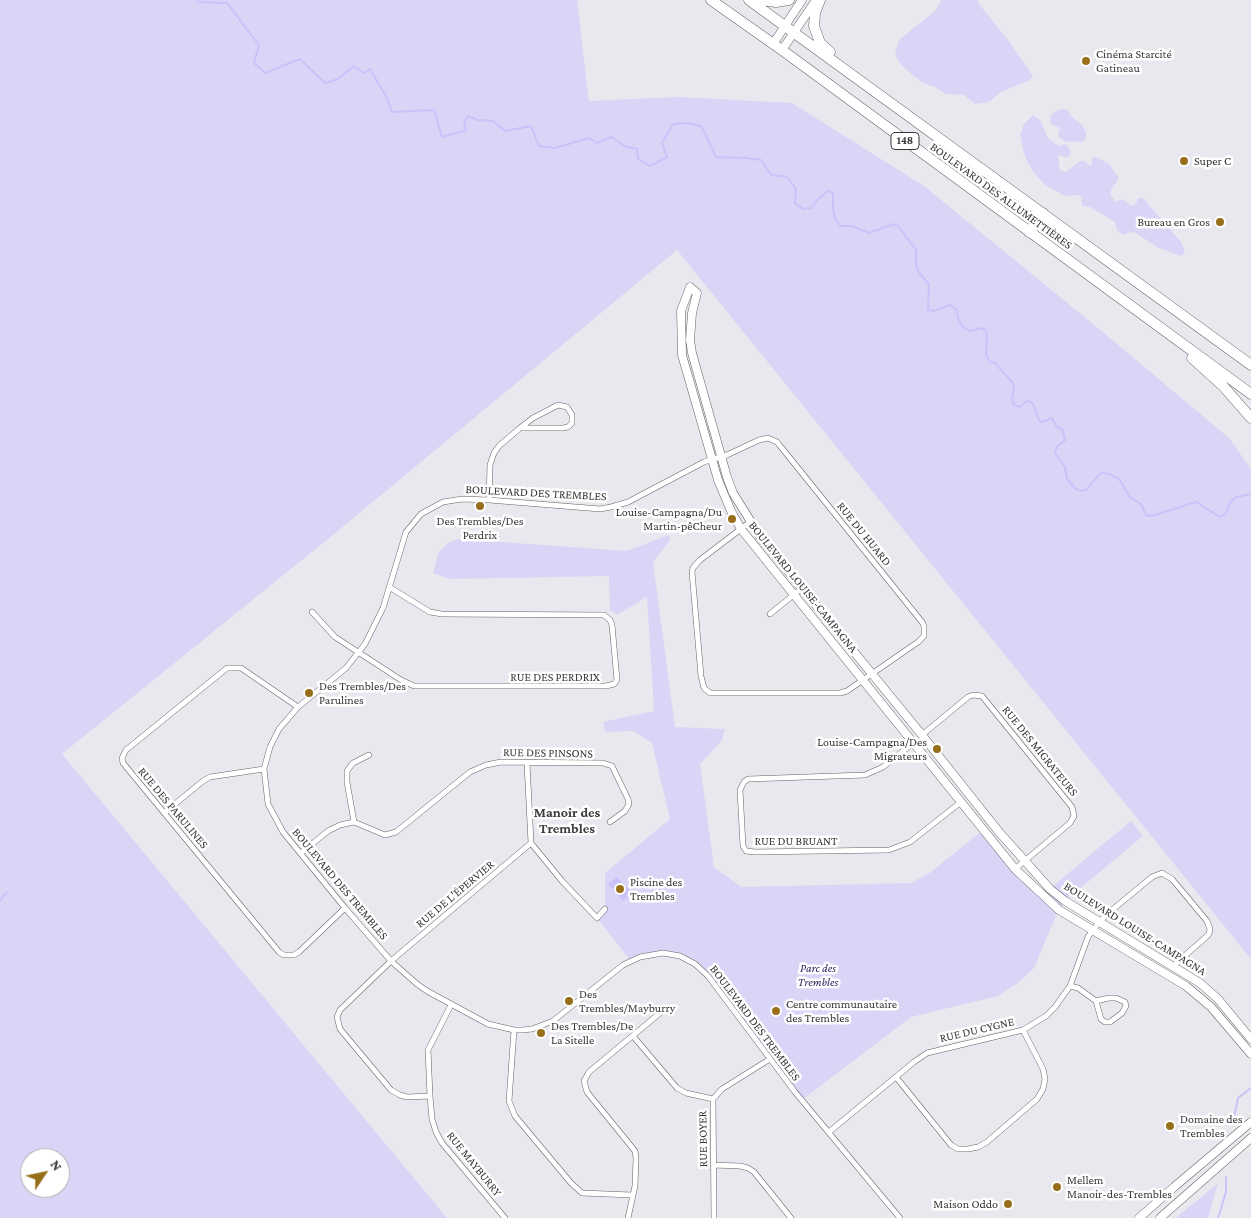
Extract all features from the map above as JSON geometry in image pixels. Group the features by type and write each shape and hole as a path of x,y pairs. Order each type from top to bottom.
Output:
{"highway":[{"name":"BOULEVARD DES ALLUMETTIÈRES","path":"712,0 1251,394"},
{"name":"BOULEVARD DES ALLUMETTIÈRES","path":"749,0 1251,365"},
{"path":"761,0 776,2 789,0"},
{"path":"820,0 814,20 817,38 823,46 864,83"},
{"path":"1029,232 1043,213"},
{"path":"1075,266 1184,350 1223,386 1251,418"}],"street":[{"path":"790,30 802,0"},
{"path":"778,47 816,0"},
{"name":"BOULEVARD LOUISE-CAMPAGNA","path":"1251,1039 1206,988 1173,966 1099,923 1050,889 1024,862 970,796 750,522 733,493 692,353 690,340 692,313 697,293 690,287 682,311 682,355 712,460 724,495 741,529 1015,869 1059,910 1186,986 1211,1007 1251,1054"},
{"path":"489,500 491,459 499,446 520,428 533,418 558,405 567,407 572,415 572,423 568,427 520,428"},
{"name":"RUE DU HUARD","path":"722,457 764,439 777,442 922,622 925,632 922,639 871,673"},
{"name":"BOULEVARD DES TREMBLES","path":"722,457 704,462 628,502 611,507 600,508 489,500 452,500 435,505 421,514 402,539 379,619 359,653 336,677 298,707 276,734 264,769 266,794 272,813 283,832 345,908 391,960 417,984 451,1005 488,1024 514,1030 532,1029 553,1021 624,965 640,957 664,954 688,959 701,969 770,1059 900,1218"},
{"path":"750,522 700,560 693,568 701,676 706,690 715,694 840,693 847,691 871,673"},
{"name":"RUE DES PERDRIX","path":"359,653 401,680 414,686 606,686 614,684 617,680 612,625 610,620 604,615 442,614 430,612 389,587"},
{"path":"770,614 802,588"},
{"path":"312,612 334,637 359,653"},
{"name":"RUE DES PARULINES","path":"298,707 241,668 232,667 224,670 126,750 122,758 125,767 279,952 284,955 294,955 299,952 345,908"},
{"name":"RUE DES MIGRATEURS","path":"922,735 973,695 982,696 1074,812 1070,823 1015,869"},
{"path":"913,743 922,735"},
{"name":"RUE DU BRUANT","path":"913,743 882,767 865,775 748,780 744,782 740,790 743,846 746,851 889,850 910,842 961,802"},
{"path":"301,853 334,828 354,822 346,782 347,771 353,763 369,755"},
{"name":"RUE DES PINSONS","path":"354,822 379,833 391,834 400,830 470,772 496,762 603,763 612,766 629,804 625,811 610,822"},
{"path":"527,763 531,843 562,881 597,918 605,909"},
{"path":"164,812 210,777 264,769"},
{"path":"961,802 970,796"},
{"name":"RUE DE L'ÉPERVIER","path":"430,1096 408,1097 391,1090 340,1029 337,1017 340,1010 391,960 531,843"},
{"name":"RUE DU CYGNE","path":"829,1132 927,1053 1023,1030 1046,1016 1070,986 1092,931 1106,915 1152,876 1162,873 1167,875 1207,921 1210,929 1206,938 1173,966"},
{"path":"1070,986 1078,988 1096,1001 1101,1019 1106,1022 1110,1022 1125,1010 1126,1006 1125,1002 1116,998 1096,1001"},
{"name":"RUE MAYBURRY","path":"451,1005 428,1050 432,1119 439,1138 505,1218"},
{"path":"628,1218 636,1169 635,1152 587,1092 584,1081 589,1072 660,1013"},
{"path":"514,1030 509,1101 515,1116 571,1183 582,1193 632,1195"},
{"path":"896,1077 951,1145 958,1149 968,1150 978,1147 987,1142 1037,1099 1043,1089 1045,1079 1043,1069 1023,1030"},
{"path":"633,1036 677,1088 686,1093 713,1099"},
{"name":"RUE BOYER","path":"714,1218 713,1099 722,1089 770,1059"},
{"path":"1139,1218 1174,1186 1251,1122"},
{"path":"1160,1218 1251,1138"},
{"path":"714,1165 740,1166 754,1172 791,1218"}],"green space":[{"path":"0,0 577,0 589,101 679,97 792,103 924,186 1229,438 1251,469 1251,959 677,250 328,539 62,754 447,1218 0,1218"},
{"path":"941,0 978,0 979,4 1008,40 1033,76 1028,81 1001,92 989,102 975,104 964,95 946,94 935,87 923,83 909,72 898,61 895,53 899,40 935,11"},
{"path":"1061,109 1068,110 1072,117 1082,125 1086,132 1086,139 1081,143 1062,140 1058,136 1060,128 1051,124 1050,117"},
{"path":"1033,115 1040,120 1048,138 1059,146 1064,144 1068,146 1071,154 1067,158 1058,155 1060,170 1066,172 1080,161 1085,161 1089,166 1092,164 1092,158 1096,157 1109,164 1119,178 1111,190 1111,196 1116,202 1122,199 1132,206 1136,204 1138,198 1143,198 1181,242 1185,251 1181,256 1157,247 1136,233 1129,232 1123,235 1117,230 1115,222 1090,207 1083,206 1082,197 1078,195 1065,196 1045,185 1028,163 1020,135 1024,124"},
{"name":"Parc des Trembles","path":"668,535 671,539 653,562 675,727 725,729 722,740 700,764 714,867 741,887 911,883 931,872 983,830 1042,895 1131,821 1143,836 1065,901 1054,920 1034,968 1018,983 998,996 911,1017 802,1100 708,976 688,959 663,953 631,961 597,918 605,909 605,873 670,819 652,743 633,731 605,732 603,722 654,711 647,597 617,615 610,610 609,576 450,579 433,573 438,553 448,543 458,539 627,551"},
{"path":"1218,1183 1208,1218 1176,1218"}],"shaded area":[{"name":"Piscine des Trembles","path":"617,877 632,893 623,901 608,884"}],"waterway":[{"path":"197,0 198,2 227,3 259,45 254,63 265,73 300,59 325,83 338,79 354,66 364,73 370,69 387,98 392,112 434,110 442,137 466,130 464,122 468,116 478,120 493,121 505,131 531,126 539,146 555,148 589,138 597,143 612,137 624,146 637,149 638,159 650,166 667,157 662,143 673,124 689,123 702,127 716,157 761,160 771,175 787,177 796,189 795,203 803,209 811,208 828,191 833,193 835,219 841,226 852,226 869,233 894,224 899,227 916,250 916,265 919,273 929,284 928,310 934,311 950,305 956,309 959,321 963,327 970,331 981,328 985,330 987,333 986,355 990,362 994,362 1013,383 1012,400 1014,405 1020,407 1025,402 1030,401 1034,406 1039,421 1043,422 1052,418 1057,427 1063,430 1065,440 1056,448 1055,453 1065,467 1067,479 1076,489 1086,490 1099,475 1102,473 1109,474 1119,479 1130,497 1141,504 1146,515 1152,516 1196,502 1220,517 1226,513 1229,504 1236,497 1251,494"},
{"path":"0,900 7,892"},
{"path":"1234,1117 1238,1098 1251,1088"},
{"path":"1218,1218 1226,1192 1226,1177"}],"place":[{"name":"Cinéma Starcité Gatineau","path":"1086,61"},
{"name":"Super C","path":"1184,161"},
{"name":"Bureau en Gros","path":"1220,222"},
{"name":"Des Trembles/Des Perdrix","path":"480,506"},
{"name":"Louise-Campagna/Du Martin-pêCheur","path":"732,519"},
{"name":"Des Trembles/Des Parulines","path":"309,693"},
{"name":"Louise-Campagna/Des Migrateurs","path":"937,749"},
{"name":"Piscine des Trembles","path":"620,889"},
{"name":"Des Trembles/Mayburry","path":"569,1001"},
{"name":"Centre communautaire des Trembles","path":"776,1011"},
{"name":"Des Trembles/De La Sitelle","path":"541,1033"},
{"name":"Domaine des Trembles","path":"1170,1126"},
{"name":"Mellem Manoir-des-Trembles","path":"1057,1187"},
{"name":"Maison Oddo","path":"1008,1204"}],"district":[{"name":"Manoir des Trembles","path":"567,822"}]}
